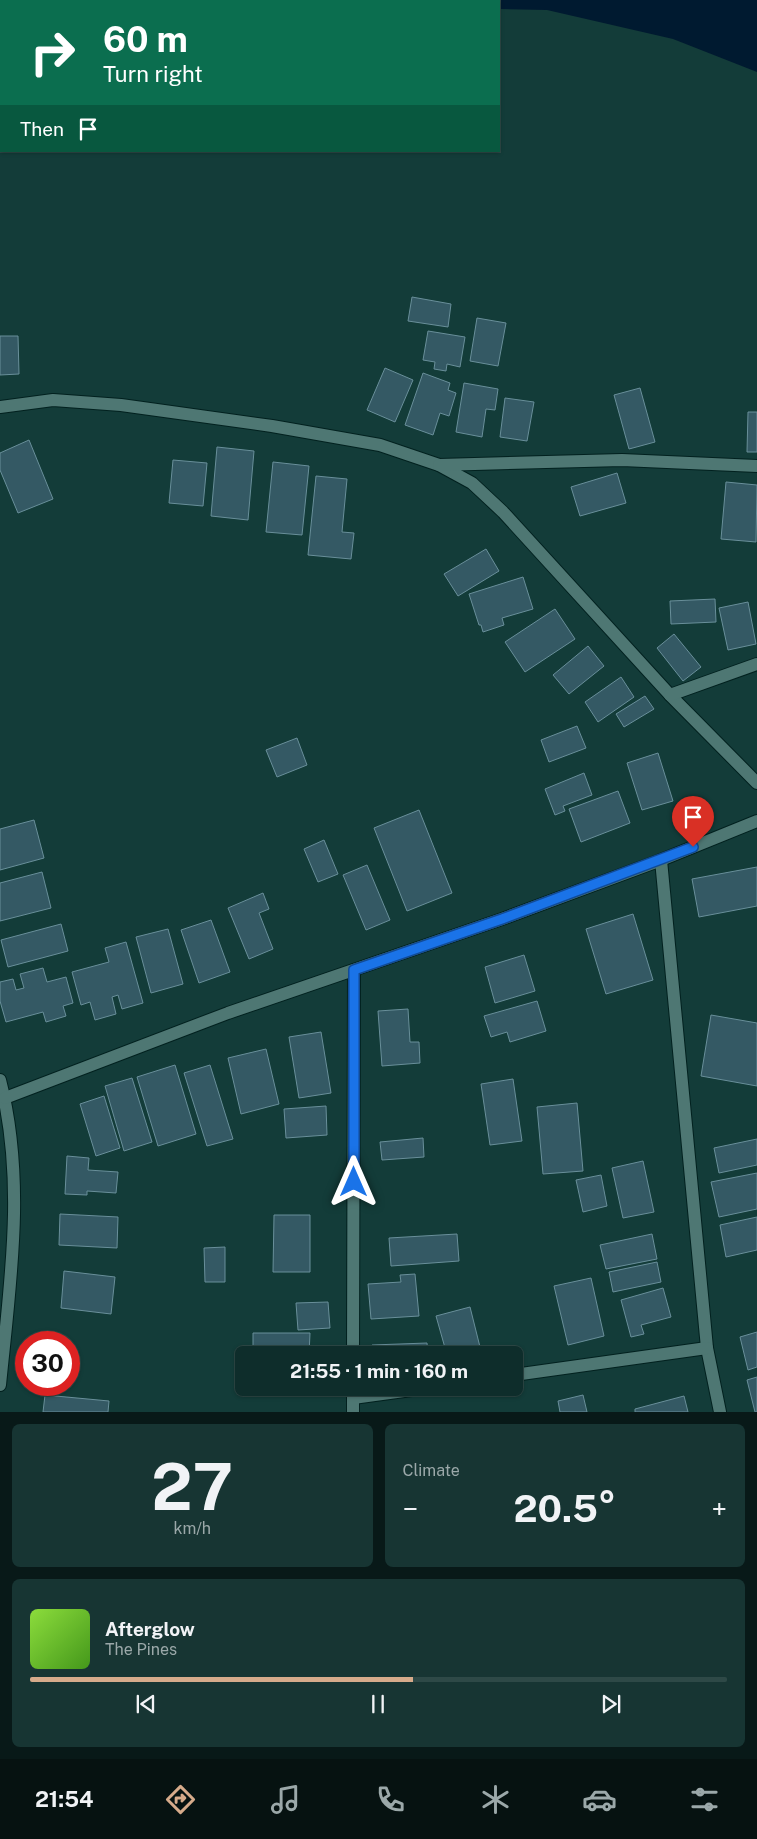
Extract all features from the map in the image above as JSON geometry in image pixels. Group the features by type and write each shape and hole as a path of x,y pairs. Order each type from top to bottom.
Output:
{"street":[{"path":"0,407 53,400 121,404 272,426 380,445 439,465 472,483 502,512 670,696 757,783"},
{"path":"439,465 622,460 757,466"},
{"path":"670,696 757,664"},
{"path":"5,1098 228,1013 502,919 661,860 757,821"},
{"path":"661,860 707,1348 720,1412"},
{"path":"353,1346 354,970"},
{"path":"0,1080 5,1098 12,1146 16,1202 15,1238 0,1385"},
{"path":"523,1374 707,1348"},
{"path":"353,1396 353,1412"}],"water":[{"path":"500,0 757,0 757,72 673,39 547,10 500,9"}],"building":[{"path":"412,297 451,304 448,327 408,321"},
{"path":"477,318 506,323 498,366 470,361"},
{"path":"428,331 465,337 460,367 447,364 446,371 434,369 435,362 423,360"},
{"path":"0,336 18,336 19,374 0,375"},
{"path":"385,368 413,380 395,422 367,410"},
{"path":"423,373 450,383 448,390 456,393 449,416 440,413 433,435 405,425"},
{"path":"464,383 498,389 495,410 486,409 482,437 456,432"},
{"path":"640,388 655,442 629,449 614,395"},
{"path":"505,398 534,402 527,441 500,437"},
{"path":"748,412 757,412 757,452 747,452"},
{"path":"29,440 53,499 18,513 0,470 0,453"},
{"path":"217,447 254,451 248,520 211,516"},
{"path":"173,460 207,463 203,506 169,503"},
{"path":"273,462 309,466 302,535 266,532"},
{"path":"617,473 626,503 580,516 571,487"},
{"path":"316,476 347,479 342,532 354,533 351,559 308,555"},
{"path":"726,482 757,485 756,542 721,539"},
{"path":"486,549 499,571 458,596 444,574"},
{"path":"523,577 533,609 502,618 504,625 483,632 469,594"},
{"path":"715,599 716,622 671,624 670,601"},
{"path":"748,602 756,644 728,650 719,608"},
{"path":"555,609 575,639 525,672 505,642"},
{"path":"674,634 701,667 683,681 657,648"},
{"path":"588,646 604,666 569,694 553,675"},
{"path":"621,677 634,697 598,722 585,702"},
{"path":"645,696 654,709 624,727 616,714"},
{"path":"577,726 586,748 549,762 541,740"},
{"path":"297,738 307,765 277,777 266,750"},
{"path":"658,753 673,801 642,810 627,763"},
{"path":"584,773 592,795 563,806 565,811 555,815 545,789"},
{"path":"618,791 630,823 581,842 569,809"},
{"path":"419,810 452,893 407,911 374,828"},
{"path":"34,820 44,858 0,870 0,829"},
{"path":"324,840 338,874 318,882 304,849"},
{"path":"367,865 390,920 366,930 343,875"},
{"path":"757,867 757,906 699,917 692,879"},
{"path":"42,872 51,908 0,921 0,883"},
{"path":"263,893 269,909 259,913 273,949 249,959 228,908"},
{"path":"633,914 653,980 606,994 586,929"},
{"path":"211,920 230,972 199,983 181,930"},
{"path":"61,924 68,951 8,967 1,940"},
{"path":"168,929 183,984 151,993 136,937"},
{"path":"126,942 143,1003 122,1009 118,995 112,997 116,1014 95,1020 90,1002 81,1005 72,972 109,962 105,948"},
{"path":"524,955 535,991 495,1003 485,967"},
{"path":"43,968 47,982 66,977 73,1003 63,1006 66,1016 46,1022 43,1012 6,1022 0,1001 0,982 13,979 16,990 24,988 20,974"},
{"path":"537,1001 546,1031 510,1042 507,1032 491,1037 484,1016"},
{"path":"408,1009 410,1042 419,1042 420,1063 382,1066 378,1011"},
{"path":"711,1015 757,1023 757,1086 701,1076"},
{"path":"321,1032 331,1093 299,1098 289,1037"},
{"path":"266,1049 279,1104 241,1114 228,1058"},
{"path":"175,1065 196,1134 158,1146 137,1077"},
{"path":"210,1065 233,1139 207,1146 184,1073"},
{"path":"132,1078 152,1142 124,1151 105,1086"},
{"path":"513,1079 522,1141 490,1145 481,1084"},
{"path":"104,1096 120,1148 96,1156 80,1104"},
{"path":"577,1103 583,1171 543,1174 537,1107"},
{"path":"326,1106 327,1135 286,1138 284,1109"},
{"path":"423,1138 424,1157 382,1160 380,1142"},
{"path":"757,1139 757,1165 719,1173 714,1148"},
{"path":"67,1156 89,1158 88,1170 118,1172 116,1193 87,1191 87,1195 65,1194"},
{"path":"643,1161 654,1212 623,1218 612,1168"},
{"path":"757,1173 757,1209 719,1217 711,1182"},
{"path":"601,1175 607,1206 583,1212 576,1180"},
{"path":"60,1214 118,1217 117,1248 59,1245"},
{"path":"274,1215 310,1215 310,1272 273,1272"},
{"path":"757,1217 757,1250 726,1257 720,1225"},
{"path":"457,1234 459,1261 391,1266 389,1238"},
{"path":"652,1234 657,1259 606,1269 600,1245"},
{"path":"225,1247 225,1282 205,1282 204,1248"},
{"path":"657,1262 661,1282 613,1292 609,1272"},
{"path":"64,1271 115,1277 111,1314 61,1308"},
{"path":"415,1274 419,1316 371,1319 368,1284 401,1282 400,1275"},
{"path":"591,1278 604,1336 568,1345 554,1286"},
{"path":"663,1288 671,1317 641,1325 644,1334 631,1337 621,1300"},
{"path":"328,1302 330,1328 298,1330 296,1303"},
{"path":"470,1307 480,1346 444,1346 436,1316"},
{"path":"757,1332 757,1367 748,1370 740,1337"},
{"path":"253,1333 310,1333 309,1346 253,1346"},
{"path":"427,1343 427,1346 372,1346"},
{"path":"757,1377 757,1412 755,1412 747,1380"},
{"path":"583,1395 587,1412 560,1412 558,1401"},
{"path":"45,1396 109,1401 108,1412 43,1412"},
{"path":"684,1396 688,1412 635,1412 635,1409"}],"route":[{"path":"354,1182 354,970 502,919 693,847"}]}
